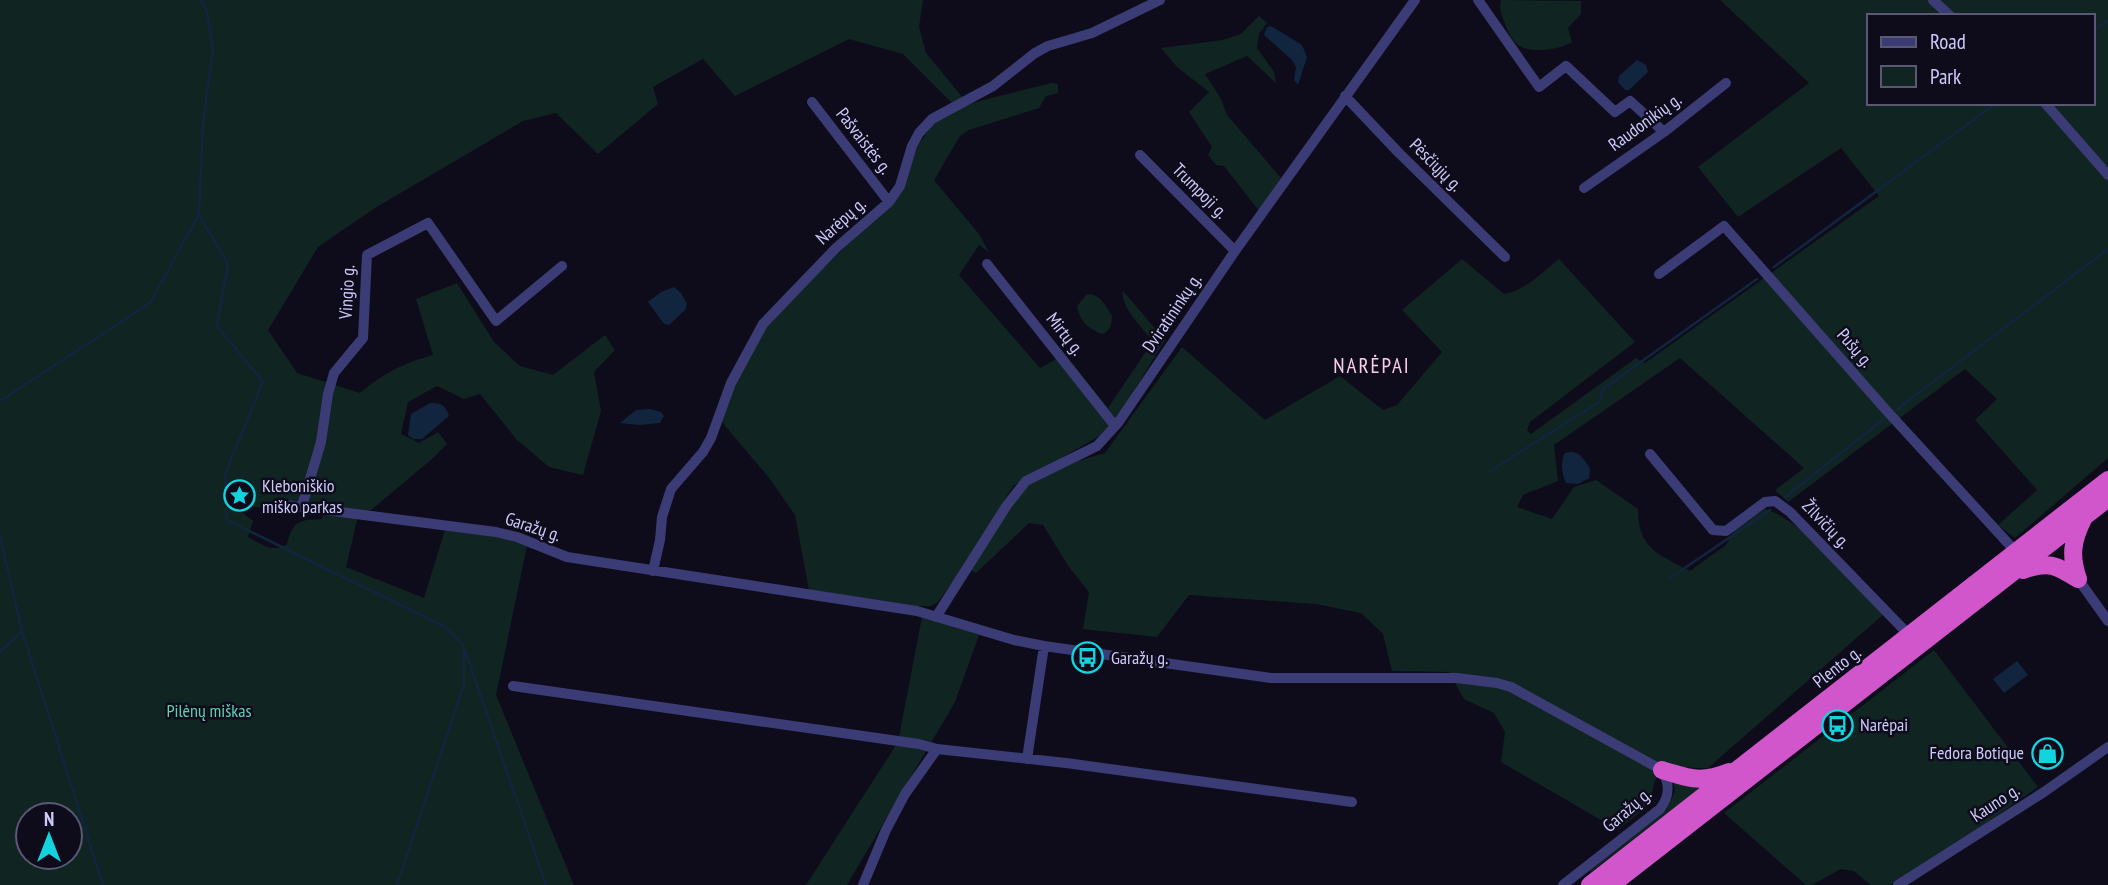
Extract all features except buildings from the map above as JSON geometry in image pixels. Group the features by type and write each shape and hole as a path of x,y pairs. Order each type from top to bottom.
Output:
{"highway":[{"name":"Plento g.","path":"1590,885 2108,480"},
{"name":"Plento g.","path":"1619,882 2108,498"},
{"path":"2078,579 2072,547 2085,516"},
{"path":"2013,573 2046,564 2078,579"},
{"path":"1662,770 1704,780 1745,765"}],"street":[{"name":"Narėpų g.","path":"653,571 664,505 671,489 703,452 711,438 731,383 764,324 836,248 889,202 900,186 912,146 919,133 932,119 993,86 1035,53 1048,46 1092,33 1160,0"},
{"name":"Dviratininkų g.","path":"936,617 1007,505 1026,481 1097,446 1115,426 1235,251 1415,0"},
{"path":"1478,0 1539,87 1566,66 1615,112 1630,102 1664,132"},
{"path":"1933,0 1948,14"},
{"name":"Raudonikių g.","path":"1584,188 1664,132 1726,83"},
{"name":"Pėsčiųjų g.","path":"1345,96 1504,257"},
{"name":"Pašvaistės g.","path":"812,102 889,202"},
{"path":"2047,105 2108,174"},
{"name":"Trumpoji g.","path":"1140,155 1235,251"},
{"name":"Vingio g.","path":"302,506 321,442 334,373 363,338 367,255 428,223 496,321 562,266"},
{"name":"Pušų g.","path":"1659,274 1724,226 1886,411 2017,552"},
{"name":"Mirtų g.","path":"987,264 1115,426"},
{"name":"Žilvičių g.","path":"1650,454 1713,530 1726,531 1765,502 1775,501 1790,512 1910,636"},
{"name":"Garažų g.","path":"286,505 496,532 517,537 567,557 917,611 1044,646 1271,678 1457,678 1511,687 1662,770 1667,779 1666,800 1660,809 1563,885"},
{"path":"2078,579 2108,621"},
{"path":"1027,759 1044,646"},
{"path":"513,686 919,744 937,749 1352,802"},
{"name":"Kauno g.","path":"1898,885 2044,792 2108,747"},
{"path":"863,885 886,830 905,794 937,749"}],"green space":[{"name":"Pilėnų miškas","path":"0,0 923,0 919,27 926,53 963,98 952,103 903,54 849,39 735,96 703,59 653,87 658,104 598,154 556,113 523,121 375,208 318,247 268,330 297,373 360,393 394,370 433,355 416,299 457,283 494,342 520,366 553,375 605,335 615,350 594,372 601,411 583,475 549,467 517,440 480,394 464,399 437,386 408,402 401,434 419,443 438,432 447,444 371,510 359,512 346,567 424,598 445,530 502,537 527,546 496,695 574,885 0,885","holes":["239,505 323,515 322,519 298,523 294,526 287,544 272,548 248,537 253,521 238,509"]},
{"path":"1501,0 1581,1 1581,14 1568,28 1572,42 1545,50 1518,45 1511,37 1503,18"},
{"path":"1720,0 2108,0 2108,458 2015,538 1998,525 2037,490 1975,420 1997,399 1965,369 1788,502 1775,490 1804,468 1680,358 1554,445 1558,481 1523,495 1517,507 1552,519 1574,487 1596,480 1638,509 1642,534 1652,549 1690,571 1726,545 1734,531 1765,509 1796,526 1812,539 1885,613 1708,768 1675,767 1661,772 1653,788 1652,802 1618,830 1501,762 1505,732 1494,713 1464,699 1449,672 1392,671 1383,634 1361,613 1316,604 1189,595 1157,637 1083,629 1089,592 1069,567 1043,525 1029,523 976,573 969,569 1023,488 1071,463 1105,453 1182,347 1265,420 1340,376 1383,410 1397,405 1442,352 1402,310 1462,259 1504,294 1526,285 1559,259 1635,342 1530,422 1527,430 1531,434 1636,358 1645,363 1879,196 1841,148 1738,217 1698,167 1809,83"},
{"path":"1259,16 1267,23 1259,34 1257,48 1274,72 1276,83 1247,56 1205,74 1221,99 1227,115 1281,178 1259,211 1224,166 1216,165 1208,155 1212,147 1189,112 1209,92 1177,67 1161,48 1223,40 1241,34"},
{"path":"1052,83 1058,84 1058,93 1046,96 1039,108 969,130 960,136 934,180 979,234 989,252 979,245 959,275 1040,368 1056,359 1061,349 1108,408 1153,341 1128,310 1123,291 1165,340 1119,415 1101,435 1013,486 962,569 938,602 930,606 918,606 809,590 795,515 770,479 722,422 735,383 756,341 774,316 871,222 933,124 952,110"},
{"path":"1087,294 1099,298 1112,316 1110,327 1105,333 1089,327 1080,316 1077,306"},
{"path":"922,617 979,635 955,702 847,885 806,885 898,742"},
{"path":"1934,650 2038,787 1938,857 1889,885 1871,885 1854,871 1841,869 1812,885 1806,885 1724,813"},
{"path":"1673,779 1705,784 1591,872 1589,870 1667,809 1675,791"}],"water":[{"path":"1271,26 1302,45 1307,57 1298,85 1294,80 1296,67 1292,60 1264,35 1267,27"},
{"path":"1637,60 1646,65 1648,72 1629,90 1625,90 1618,82 1619,76"},
{"path":"674,287 687,304 685,310 669,325 664,324 648,302 661,292"},
{"path":"430,403 443,405 449,416 422,439 413,439 408,435 411,414"},
{"path":"650,409 661,412 664,416 660,423 620,423 636,410"},
{"path":"1573,452 1584,459 1590,468 1589,478 1578,484 1566,483 1563,476 1563,456"},
{"path":"2017,661 2028,675 2004,693 1993,679"}],"waterway":[{"path":"0,401 150,303 199,214 203,123 213,49 207,11 200,0"},
{"path":"2094,30 2108,20"},
{"path":"1774,267 1993,105"},
{"path":"199,215 228,264 217,326 263,382 225,474 225,490"},
{"path":"1896,410 2108,249"},
{"path":"1490,471 1599,402 1603,389 1757,279"},
{"path":"1785,497 1884,419"},
{"path":"226,510 227,520 447,628 464,646 464,685 397,885"},
{"path":"1670,578 1770,510"},
{"path":"0,537 22,631 103,885"},
{"path":"0,652 22,631"},
{"path":"465,650 546,885"}],"place":[{"name":"Kleboniškio miško parkas","path":"239,496"},
{"name":"Garažų g.","path":"1088,658"},
{"name":"Narėpai","path":"1837,725"},
{"name":"Fedora Botique","path":"2047,753"}],"district":[{"name":"NARĖPAI","path":"1372,366"}]}
